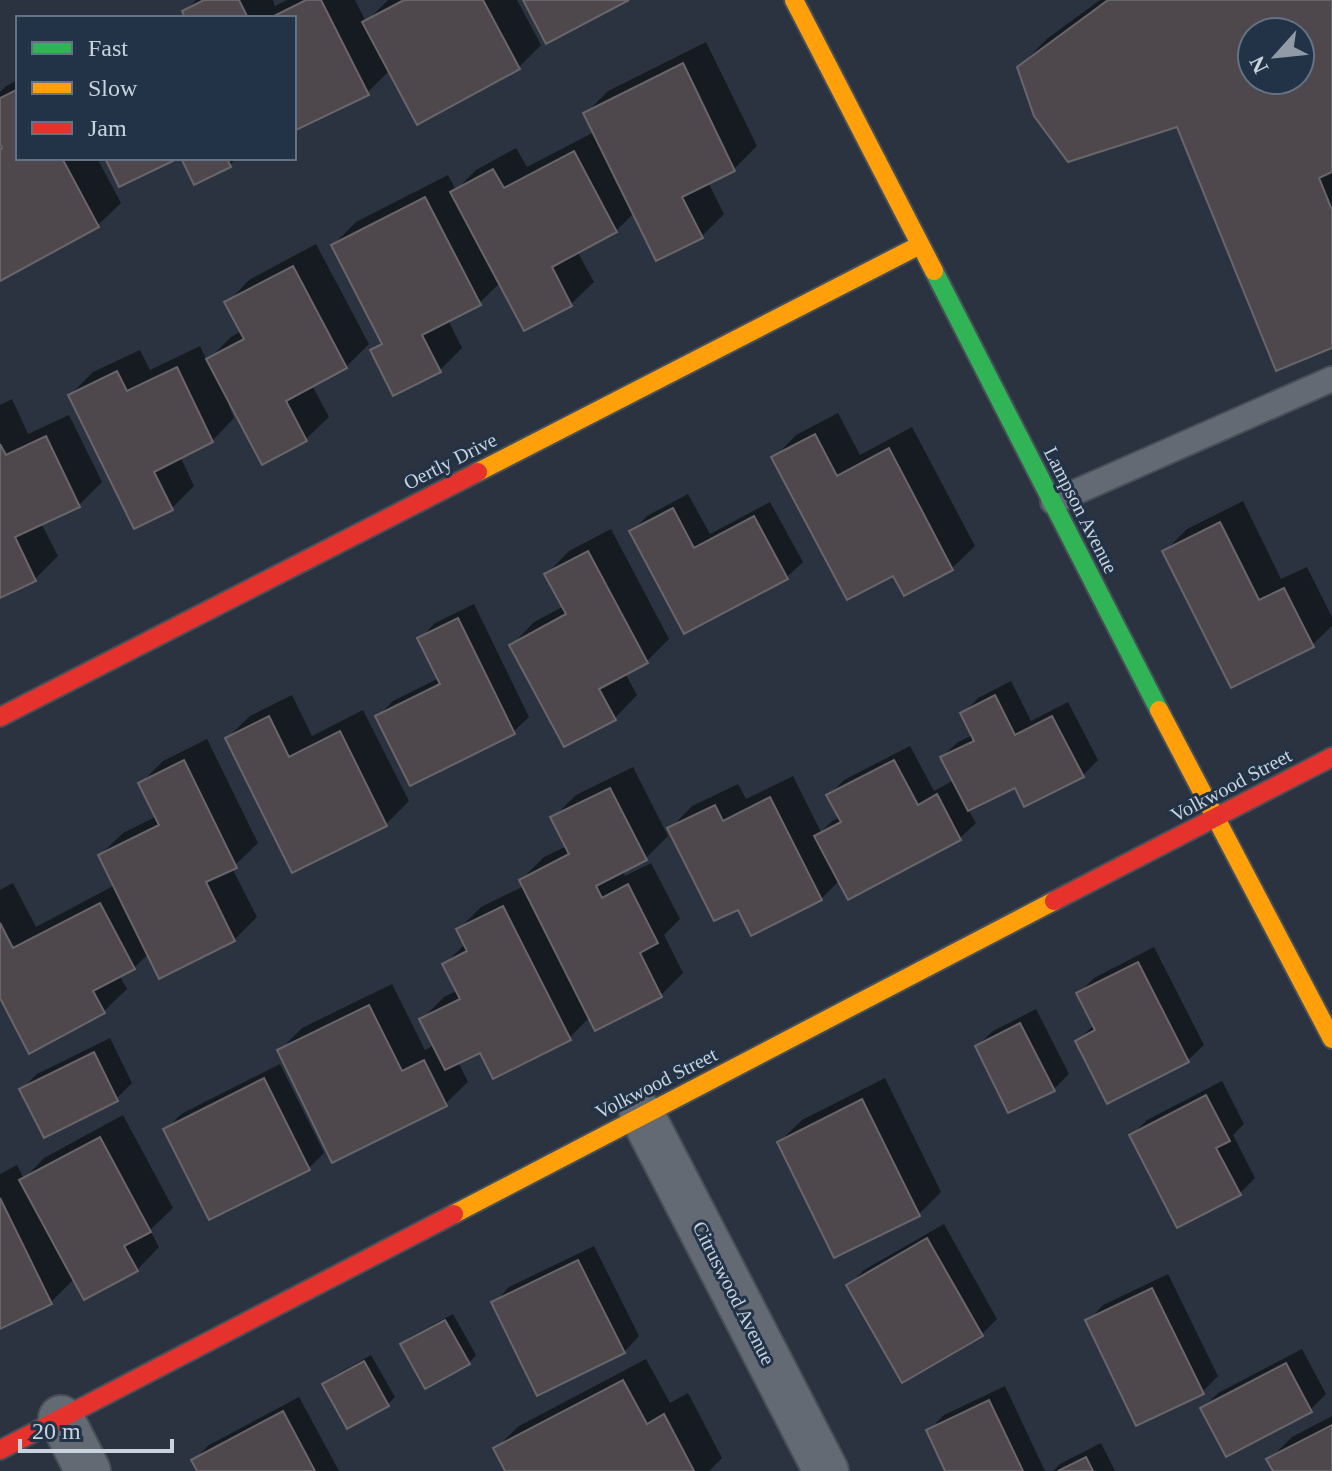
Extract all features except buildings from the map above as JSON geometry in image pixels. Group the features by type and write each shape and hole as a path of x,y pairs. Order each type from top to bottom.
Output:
{"street":[{"name":"Lampson Avenue","path":"794,0 1332,1039"},
{"name":"Oertly Drive","path":"0,717 920,245"},
{"name":"Volkwood Street","path":"0,1450 1332,757"},
{"name":"Citruswood Avenue","path":"642,1115 826,1471"},
{"path":"61,1418 88,1471"}],"lane":[{"path":"1053,502 1332,379"}],"traffic: fast":[{"path":"934,271 1159,710"}],"traffic: slow":[{"path":"794,0 934,271"},
{"path":"478,472 920,245"},
{"path":"1159,710 1332,1039"},
{"path":"454,1214 1054,901"}],"traffic: jam":[{"path":"0,717 478,472"},
{"path":"1054,901 1332,757"},
{"path":"0,1450 454,1214"}]}
